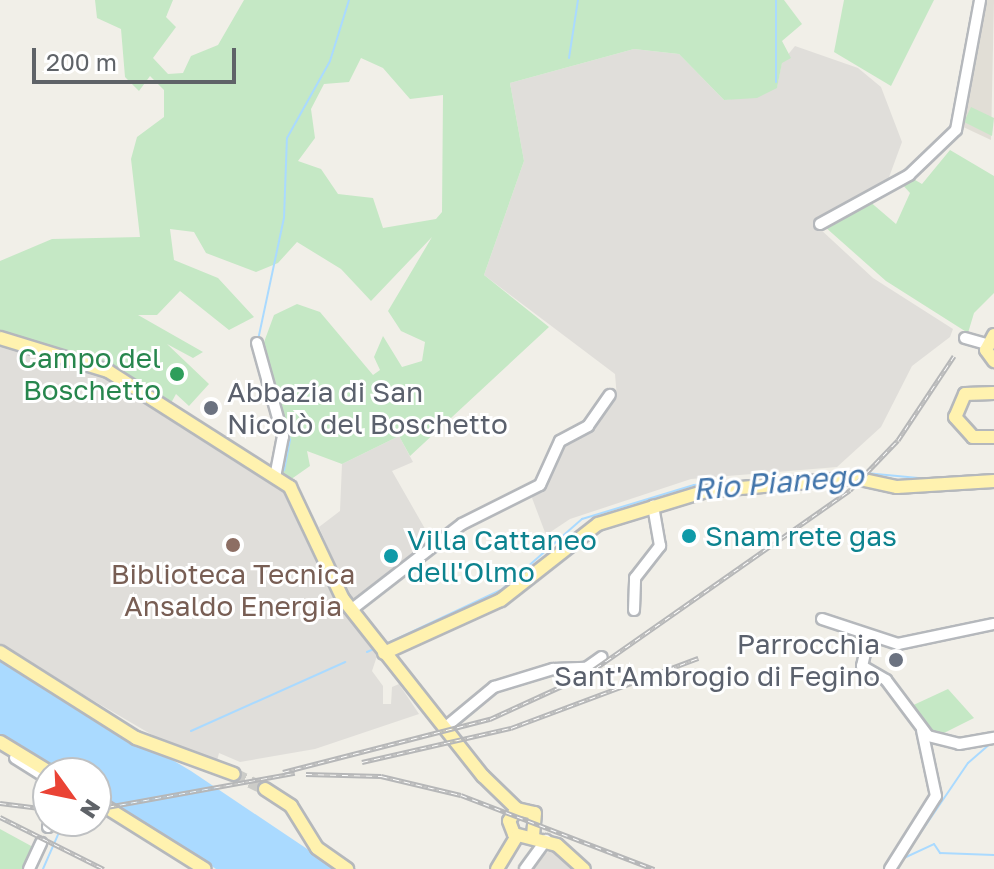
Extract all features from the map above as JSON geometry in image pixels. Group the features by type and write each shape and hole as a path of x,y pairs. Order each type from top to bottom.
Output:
{"main road":[{"path":"0,338 108,371 275,477 300,499 351,610 448,725 483,776 517,809 535,813 522,837 497,869"},
{"path":"990,340 994,361"},
{"path":"994,393 965,394 955,417 973,437 994,437"},
{"path":"379,646 406,641 501,600 598,524 706,491 842,478 897,487 994,481"},
{"path":"401,670 406,641"},
{"path":"0,652 136,738 234,774"},
{"path":"0,742 32,761"},
{"path":"265,789 291,806 317,848 347,869"},
{"path":"517,809 509,821 522,837 546,840 584,869"},
{"path":"112,811 205,869"},
{"path":"170,847 193,869"}],"street":[{"path":"820,224 909,175 956,130 980,0"},
{"path":"965,338 990,340"},
{"path":"257,343 283,436 275,477"},
{"path":"351,610 462,524 540,485 560,441 588,426 610,395"},
{"path":"634,610 635,578 660,546 653,506"},
{"path":"822,619 870,637 924,641 994,624"},
{"path":"870,637 862,666 886,680 922,730 936,796 893,867"},
{"path":"448,725 494,687 553,669 586,668 602,657"},
{"path":"922,730 959,744 994,738"},
{"path":"0,749 32,769"},
{"path":"522,837 528,864"},
{"path":"528,864 546,840"},
{"path":"29,869 41,843"}],"shaded area":[{"path":"985,0 994,0 991,140 959,125"},
{"path":"795,46 858,68 881,87 902,142 888,180 819,228 873,278 953,329 950,337 912,366 881,427 837,467 691,479 570,519 546,535 532,498 560,447 617,398 615,374 484,275 524,161 510,83 634,49 679,54 724,100 762,95 777,87 782,62"},
{"path":"0,344 91,369 290,494 335,601 377,656 372,671 383,686 383,704 391,704 392,687 399,684 419,714 315,749 240,762 219,753 217,761 190,757 0,646"},
{"path":"399,436 413,462 392,471 432,541 352,603 319,527 340,511 342,464"},
{"path":"553,850 575,869 531,869 539,856"}],"green space":[{"path":"95,0 173,0 166,17 176,27 153,58 168,74 183,73 191,56 218,45 244,0 784,0 802,24 782,41 791,58 782,63 777,88 757,98 724,100 679,54 634,49 510,83 524,161 484,275 549,327 410,456 399,436 342,464 307,451 310,466 290,480 282,474 289,434 260,353 274,315 297,304 320,312 373,375 380,370 374,357 383,336 402,367 422,361 425,342 401,331 388,311 432,237 371,301 341,269 297,242 278,263 256,272 206,253 194,232 170,229 174,260 218,278 254,317 229,330 180,291 157,315 138,315 203,352 193,358 167,344 209,384 189,406 176,394 170,405 96,358 0,333 0,261 52,239 140,237 131,159 137,137 164,117 164,90 150,76 139,91 125,77 121,29 97,18","holes":["361,58 383,68 410,99 443,95 442,212 436,219 383,228 373,198 338,194 321,169 298,161 315,138 311,109 324,84 349,82"]},
{"path":"844,0 934,0 891,86 834,52"},
{"path":"971,107 994,118 992,136 964,122"},
{"path":"950,150 994,176 994,293 974,313 968,333 886,281 824,226 868,200 896,224 910,193 901,183 910,177 922,184"},
{"path":"948,689 974,718 936,737 907,708"},
{"path":"0,829 33,847 23,869 0,869"}],"water":[{"path":"0,658 191,771 337,869 216,869 112,803 112,757 37,757 0,735"}],"waterway":[{"path":"258,340 284,218 287,138 330,61 349,0"},
{"path":"569,58 578,0"},
{"path":"776,0 776,82"},
{"path":"273,380 290,440 284,470"},
{"name":"Rio Pianego","path":"386,644 501,590 582,519 694,485 855,472 929,479"},
{"name":"Rio Pianego","path":"367,652 376,648"},
{"name":"Rio Pianego","path":"191,731 345,662"},
{"path":"902,860 968,763 990,744"},
{"path":"43,869 57,837"},
{"path":"904,858 934,844 940,853 994,855"}],"tunnel":[{"path":"234,774 265,789"}],"railway":[{"path":"283,772 490,719 586,675 850,490 898,440 954,356"},
{"path":"362,762 511,728 698,658"},
{"path":"112,806 295,773"},
{"path":"306,774 381,776 461,795 654,869"},
{"path":"0,803 32,807"},
{"path":"0,817 104,869"}],"place":[{"name":"Campo del Boschetto","path":"177,374"},
{"name":"Abbazia di San Nicolò del Boschetto","path":"211,408"},
{"name":"Snam rete gas","path":"689,536"},
{"name":"Biblioteca Tecnica Ansaldo Energia","path":"233,545"},
{"name":"Villa Cattaneo dell'Olmo","path":"391,556"},
{"name":"Parrocchia Sant'Ambrogio di Fegino","path":"896,660"}]}
